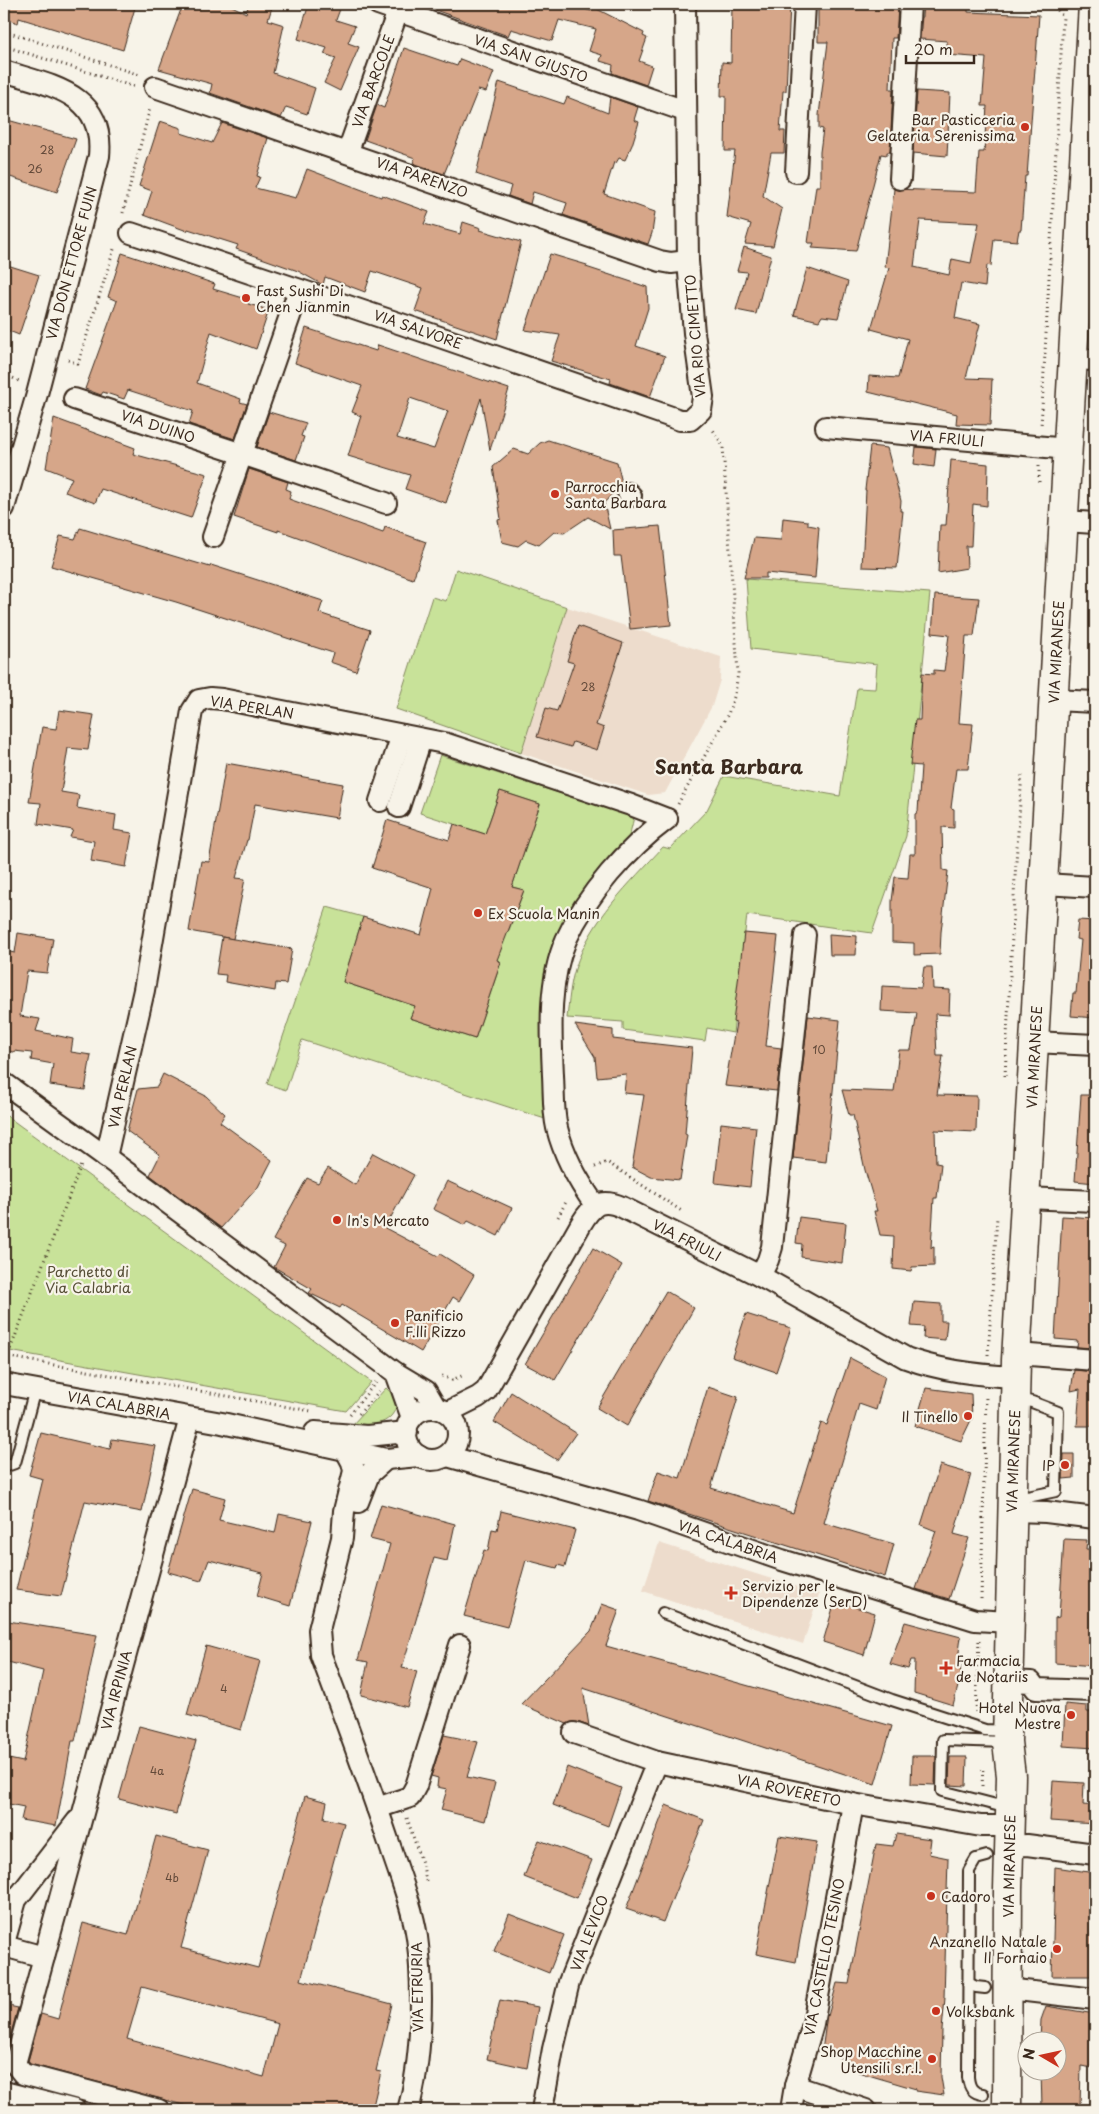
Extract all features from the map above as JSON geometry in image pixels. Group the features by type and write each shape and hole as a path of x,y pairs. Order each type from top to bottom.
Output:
{"street":[{"name":"VIA SAN GIUSTO","path":"378,4 685,112"},
{"name":"VIA RIO CIMETTO","path":"685,4 688,261 694,333 703,397 701,410"},
{"path":"796,172 805,4"},
{"path":"900,179 910,4"},
{"name":"VIA MIRANESE","path":"989,1987 1008,1881 1003,1859 998,1776 1007,1736 1016,1377 1068,449 1084,359 1093,4"},
{"name":"VIA BARCOLE","path":"348,151 398,11"},
{"name":"VIA DON ETTORE FUIN","path":"4,71 66,92 82,102 96,124 100,145 37,394 4,508"},
{"name":"VIA PARENZO","path":"155,86 348,151 660,261 671,263 688,261"},
{"name":"VIA SALVORE","path":"131,233 680,420 690,420 701,410"},
{"path":"213,537 299,290"},
{"name":"VIA DUINO","path":"74,399 386,504"},
{"name":"VIA FRIULI","path":"826,427 1068,449"},
{"path":"1064,521 1095,523"},
{"name":"VIA PERLAN","path":"106,1157 144,990 190,723 195,705 199,700 205,698 222,699 444,743 631,805 667,819 651,831 591,898 566,941 560,956 552,1008 552,1057 557,1127 572,1168 595,1205"},
{"path":"1054,700 1095,702"},
{"path":"390,804 412,737"},
{"path":"1044,884 1095,887"},
{"path":"760,1276 772,1247 805,935"},
{"path":"1034,1042 1095,1044"},
{"path":"4,1083 396,1373 426,1391 442,1410 454,1420 458,1437 454,1448 447,1456"},
{"path":"1026,1198 1095,1201"},
{"name":"VIA FRIULI","path":"595,1205 612,1202 760,1276 906,1358 928,1366 987,1376 1016,1377 1095,1360"},
{"path":"442,1410 478,1397 486,1391 581,1224 595,1205"},
{"path":"396,1373 409,1425 410,1447 418,1456"},
{"name":"VIA CALABRIA","path":"4,1384 235,1426 386,1458 418,1456 430,1460 447,1456 472,1461 638,1510 782,1560 975,1620 1009,1622"},
{"name":"VIA CALABRIA","path":"235,1426 367,1436 409,1425 424,1408 442,1410"},
{"name":"VIA IRPINIA","path":"4,1944 16,1900 82,1814 190,1418"},
{"name":"VIA ETRURIA","path":"344,1449 352,1462 354,1471 344,1511 342,1538 320,1622 321,1655 378,1808 411,1910 417,1937 420,1964 420,2020 417,2066 408,2110"},
{"name":"VIA ETRURIA","path":"342,1538 354,1515 369,1474 386,1458"},
{"path":"1012,1506 1095,1518"},
{"path":"378,1808 410,1797 416,1786 460,1646"},
{"path":"1008,1681 1031,1682 1036,1689 1095,1691"},
{"name":"VIA ROVERETO","path":"574,1733 657,1762 853,1804 981,1826 1001,1832 1027,1845 1095,1854"},
{"name":"VIA LEVICO","path":"542,2110 553,2049 569,1982 657,1762"},
{"name":"VIA CASTELLO TESINO","path":"791,2110 795,2086 813,2024 853,1804"},
{"path":"82,1814 15,2064 23,2074 159,2110"},
{"name":"VIA MIRANESE","path":"997,2097 989,1987 1001,1832"},
{"path":"4,1944 44,1957"},
{"path":"989,1987 1095,1999"},
{"path":"795,2086 866,2110"},
{"path":"4,2092 75,2110"}],"lane":[{"path":"1012,1506 1056,1491 1058,1412 1032,1402 1016,1377"},
{"path":"4,1467 9,1467 14,1463 35,1389"},
{"path":"663,1613 892,1700 1007,1736"},
{"path":"1001,1832 942,1791 943,1740 1007,1736"},
{"path":"989,1987 968,2083 976,2093 997,2097"}],"path":[{"path":"1014,4 1056,8 1063,17 1038,485"},
{"path":"4,46 137,88 155,86"},
{"path":"4,374 19,381"},
{"name":"VIA RIO CIMETTO","path":"682,799 728,714 735,694 738,673 723,446 701,410"},
{"path":"1005,1084 1022,770"},
{"path":"73,1159 89,1171"},
{"path":"593,1169 607,1162 687,1214"},
{"path":"5,1364 6,1356 81,1165"},
{"path":"554,1225 568,1200"},
{"path":"988,1357 998,1207"},
{"path":"6,1356 318,1412"},
{"path":"355,1418 383,1386 369,1376"},
{"path":"343,1417 348,1417 377,1382"},
{"path":"981,1609 986,1390"}],"shaded area":[{"path":"567,607 721,657 720,680 712,706 665,793 648,795 521,753"},
{"name":"Servizio per le Dipendenze (SerD)","path":"659,1543 819,1594 803,1644 643,1591"}],"green space":[{"path":"456,569 567,607 521,753 396,709 432,597 446,601"},
{"path":"746,579 930,593 906,836 872,933 747,915 733,1033 707,1028 705,1041 623,1030 623,1022 567,1018 575,969 582,951 601,918 624,889 663,847 670,849 707,810 724,776 840,796 857,688 875,689 877,664 751,649"},
{"path":"440,755 634,817 626,843 580,894 565,920 554,947 547,974 541,1031 545,1119 302,1040 286,1090 267,1084 327,907 363,917 343,982 415,1006 410,1018 475,1039 501,962 477,954 509,930 524,890 512,887 540,804 500,791 485,834 420,813"},
{"name":"Parchetto di Via Calabria","path":"4,1114 371,1382 346,1411 4,1350"},
{"path":"386,1388 395,1396 397,1405 390,1417 379,1423 352,1425"}],"building":[{"path":"4,4 136,4 123,50 19,18 18,23 4,18"},
{"path":"183,4 228,4 246,13 249,4 273,4 268,20 284,25 273,73 315,88 307,114 286,107 281,118 210,93 212,84 159,69"},
{"path":"309,4 324,4 340,9 336,20 355,26 348,43 359,47 340,91 324,83 336,58 324,54 327,48 298,39"},
{"path":"424,4 566,4 591,11 593,7 644,33 643,36 647,38 639,61 652,66 646,85 612,73 613,65 600,61 602,55 589,51 596,29 559,20 552,41 511,29 508,36 424,6"},
{"path":"732,4 790,4 786,91 783,91 780,131 785,131 784,153 771,153 763,196 782,209 773,246 745,244 751,224 727,217 735,151 725,151 726,96 721,96 722,62 731,63"},
{"path":"818,4 898,7 896,38 892,38 890,89 893,89 890,152 887,152 887,155 881,154 856,251 812,248 814,243 808,243 816,186 820,186 820,152 823,129 819,128 819,115 828,42 818,42"},
{"path":"923,4 968,6 968,12 1039,15 1021,230 1019,230 1017,241 994,239 991,266 987,265 985,287 961,283 955,318 980,324 966,378 992,379 990,425 956,424 957,414 868,392 869,376 898,378 908,339 871,329 889,268 885,267 894,189 976,192 979,152 984,152 987,106 982,106 986,58 947,55 947,41 920,39","holes":["920,220 979,223 971,263 952,259 949,275 914,267"]},
{"path":"404,48 457,66 460,59 494,72 486,92 478,90 444,174 413,163 415,158 365,140 377,105 384,108"},
{"path":"499,82 564,104 567,97 608,113 610,97 638,107 634,120 639,122 632,145 625,160 619,158 616,163 614,162 604,194 655,212 652,233 648,244 563,215 567,203 533,192 530,204 508,196 511,186 476,174"},
{"path":"917,91 950,93 947,156 913,153"},
{"path":"4,119 76,139 57,192 4,175"},
{"path":"160,121 181,128 181,133 212,143 222,123 268,138 257,176 260,177 255,188 296,198 307,169 381,197 382,195 429,212 424,224 460,234 463,222 481,228 480,230 521,242 497,339 415,311 423,288 372,271 365,292 325,277 323,285 298,271 236,249 238,245 188,229 187,231 144,215 152,191 139,186"},
{"path":"744,247 771,256 756,314 736,310 747,272 737,271"},
{"path":"122,253 215,284 213,289 250,300 248,304 269,310 256,349 211,332 197,383 241,399 240,402 247,404 235,439 189,424 193,411 128,390 124,399 103,392 101,395 85,389 117,301 108,297"},
{"path":"550,254 587,265 586,267 647,287 648,308 636,346 665,356 650,397 610,383 611,379 551,361 560,335 525,330"},
{"path":"4,264 39,275 19,335 4,329"},
{"path":"807,268 848,282 838,318 822,316 819,321 794,315"},
{"path":"306,328 376,351 378,345 509,389 490,450 481,398 446,503 405,489 410,475 348,456 361,416 352,412 362,386 295,363","holes":["410,398 448,411 434,449 397,438"]},
{"path":"269,412 306,423 301,436 304,437 296,460 257,447"},
{"path":"54,418 135,448 133,454 207,474 191,518 101,489 95,503 65,492 72,478 46,468"},
{"name":"Parrocchia Santa Barbara","path":"548,440 617,462 622,483 604,503 610,529 588,517 564,533 554,532 539,545 526,540 518,546 502,542 498,520 501,519 493,467 514,449 528,454 540,443"},
{"path":"870,446 887,448 901,501 900,511 903,511 897,568 862,567 865,490"},
{"path":"916,447 936,449 934,467 914,464"},
{"path":"951,460 988,464 987,506 973,504 971,546 966,546 967,568 938,573 940,525 946,525"},
{"path":"249,469 288,482 286,489 291,491 289,499 383,533 385,527 426,542 413,579 278,530 278,532 234,517"},
{"path":"783,518 808,521 808,525 819,527 815,578 766,573 766,578 744,578 754,538 781,540"},
{"path":"660,526 671,625 630,629 621,556 614,556 613,530"},
{"path":"80,528 210,567 211,565 323,601 319,613 370,630 356,671 330,662 333,653 176,602 51,566 60,536 75,539"},
{"path":"935,595 979,598 974,636 966,636 959,723 973,724 968,769 956,769 951,808 954,809 954,828 942,827 943,870 948,871 940,954 914,955 914,943 892,942 892,901 895,877 908,878 910,854 915,854 915,814 918,812 921,766 910,765 915,720 920,720 922,673 934,674 934,670 944,671 949,635 932,633"},
{"path":"578,626 623,643 596,725 604,728 597,750 573,742 571,747 537,737 546,708 557,711 574,663 567,661"},
{"path":"59,710 94,715 88,750 68,748 61,792 79,795 77,808 116,815 114,830 132,833 126,867 91,861 94,841 70,837 73,830 38,824 41,803 29,802 42,727 56,729"},
{"path":"226,763 343,784 337,818 255,804 248,840 236,878 245,879 233,939 189,931 201,861 209,862"},
{"name":"Ex Scuola Manin","path":"500,791 540,804 512,887 524,890 497,960 501,962 475,1039 410,1018 415,1006 343,982 363,917 421,935 433,888 372,868 387,820 449,840 454,824 485,834"},
{"path":"1078,920 1095,921 1095,1018 1071,1016 1073,993 1076,993 1081,940 1076,939"},
{"path":"18,933 53,939 47,973 27,971 20,1016 40,1019 36,1031 73,1039 71,1052 91,1055 85,1090 50,1085 53,1064 31,1060 32,1053 4,1051 4,951 15,953"},
{"path":"744,933 778,936 766,1046 781,1048 777,1091 725,1086 736,1023 733,1022"},
{"path":"829,934 857,936 856,955 830,955"},
{"path":"222,937 292,949 286,984 276,983 275,991 225,982 226,975 216,974"},
{"path":"924,967 932,967 933,989 950,990 949,1015 935,1014 937,1056 943,1056 937,1095 977,1096 976,1132 935,1130 936,1163 941,1164 937,1198 934,1198 931,1248 934,1247 934,1266 912,1267 911,1271 893,1269 894,1236 880,1235 874,1211 877,1211 865,1170 853,1115 849,1115 842,1090 894,1092 899,1050 911,1050 917,1013 881,1011 882,986 921,988"},
{"path":"808,1016 840,1020 826,1162 793,1158"},
{"path":"575,1025 613,1030 613,1039 692,1048 685,1134 687,1135 680,1180 651,1177 632,1167 644,1095 624,1093 626,1074 597,1077 595,1057"},
{"path":"163,1074 206,1096 225,1114 220,1122 272,1160 258,1187 221,1228 150,1175 160,1155 127,1131 138,1089 157,1087"},
{"path":"1081,1095 1095,1095 1095,1183 1075,1181"},
{"path":"721,1123 756,1127 750,1187 715,1183"},
{"path":"373,1153 414,1175 385,1228 438,1256 440,1254 474,1275 459,1301 453,1297 421,1352 342,1305 340,1308 309,1293 312,1289 274,1267 285,1246 273,1240 307,1178 318,1183 328,1168 355,1185"},
{"path":"447,1181 471,1192 473,1190 512,1208 498,1236 468,1221 465,1225 433,1209"},
{"path":"1062,1216 1095,1218 1095,1348 1077,1347 1078,1341 1055,1339"},
{"path":"799,1217 846,1223 842,1263 801,1257 802,1244 796,1243"},
{"path":"593,1248 622,1265 555,1380 525,1364"},
{"path":"666,1291 694,1308 627,1426 597,1408"},
{"path":"914,1302 941,1304 941,1321 947,1321 945,1340 923,1338 924,1327 911,1326"},
{"path":"746,1314 791,1328 776,1372 732,1357"},
{"path":"850,1358 885,1376 876,1410 859,1404 824,1523 894,1544 885,1577 648,1501 658,1471 680,1478 708,1387 738,1397 711,1488 793,1513 821,1423 827,1425"},
{"path":"1074,1370 1095,1372 1095,1426 1077,1426 1080,1389 1071,1391"},
{"path":"926,1388 971,1394 972,1418 961,1441 915,1426"},
{"path":"511,1392 576,1433 557,1460 494,1422"},
{"path":"41,1433 110,1449 112,1439 156,1446 142,1512 85,1501 61,1596 16,1590 43,1479 29,1475"},
{"path":"1064,1454 1074,1454 1074,1478 1063,1479"},
{"path":"940,1465 971,1474 954,1534 969,1538 949,1599 916,1589 936,1531 921,1525"},
{"path":"192,1489 225,1498 219,1520 275,1533 279,1514 312,1521 290,1606 257,1596 263,1573 209,1560 201,1581 168,1572"},
{"path":"381,1504 455,1524 447,1561 434,1558 402,1668 417,1671 407,1707 361,1695 368,1662 358,1660 390,1544 370,1539"},
{"path":"501,1511 575,1530 565,1567 558,1565 557,1568 526,1560 507,1627 464,1616 484,1550 488,1551 492,1529 497,1530"},
{"path":"1064,1539 1087,1540 1086,1549 1095,1549 1095,1666 1055,1663 1055,1618 1059,1617"},
{"path":"835,1601 875,1613 864,1655 823,1642"},
{"path":"602,1604 619,1610 606,1646 892,1726 875,1784 583,1688 589,1726 577,1722 567,1724 521,1704 591,1631"},
{"path":"8,1621 97,1635 75,1741 72,1741 56,1826 21,1820 24,1807 4,1803 4,1758 23,1762 43,1671 4,1661 4,1622 8,1623"},
{"path":"905,1622 961,1637 959,1652 961,1675 953,1705 914,1693 915,1660 911,1660 908,1669 890,1664"},
{"path":"206,1646 260,1661 241,1730 187,1715"},
{"path":"1065,1704 1087,1706 1087,1712 1095,1712 1095,1748 1063,1746"},
{"path":"139,1726 196,1741 176,1814 119,1799"},
{"path":"444,1735 478,1742 467,1777 495,1783 485,1821 441,1810 447,1789 437,1787 438,1778 431,1776"},
{"path":"912,1756 936,1756 935,1785 911,1784"},
{"path":"950,1757 967,1757 966,1786 949,1785"},
{"path":"567,1767 621,1788 608,1826 553,1805"},
{"path":"1053,1781 1084,1783 1083,1805 1095,1806 1095,1824 1050,1821"},
{"path":"305,1796 327,1802 324,1818 344,1823 301,1980 392,2004 376,2071 381,2072 372,2110 202,2110 30,2064 28,2061 41,2014 58,2019 83,1923 128,1935 156,1836 208,1850 181,1948 258,1968","holes":["142,1987 278,2024 264,2077 127,2039"]},
{"path":"666,1805 704,1820 663,1922 626,1909"},
{"path":"896,1834 931,1839 929,1854 948,1858 941,2077 944,2095 915,2091 916,2089 858,2072 860,2065 822,2051 827,2015 837,1983 849,1984 876,1844 893,1846"},
{"path":"779,1836 817,1842 796,1962 756,1954"},
{"path":"539,1840 592,1860 577,1898 524,1877"},
{"path":"1055,1867 1095,1873 1093,1976 1052,1976"},
{"path":"509,1914 564,1935 549,1973 494,1951"},
{"path":"500,2000 538,2007 527,2068 487,2059"},
{"path":"4,2005 18,2008 4,2058"},
{"path":"1046,2006 1095,2014 1093,2068 1081,2066 1080,2107 1042,2106 1041,2082 1066,2082 1066,2032 1040,2032 1041,2020"}],"place":[{"name":"Bar Pasticceria Gelateria Serenissima","path":"1025,127"},
{"name":"Fast Sushi Di Chen Jianmin","path":"246,298"},
{"name":"Parrocchia Santa Barbara","path":"555,494"},
{"name":"Ex Scuola Manin","path":"478,913"},
{"name":"In's Mercato","path":"337,1220"},
{"name":"Panificio F.lli Rizzo","path":"395,1323"},
{"name":"Il Tinello","path":"968,1416"},
{"name":"IP","path":"1065,1465"},
{"name":"Servizio per le Dipendenze (SerD)","path":"731,1593"},
{"name":"Farmacia de Notariis","path":"946,1668"},
{"name":"Hotel Nuova Mestre","path":"1071,1715"},
{"name":"Cadoro","path":"931,1896"},
{"name":"Anzanello Natale Il Fornaio","path":"1057,1949"},
{"name":"Volksbank","path":"936,2011"},
{"name":"Shop Macchine Utensili s.r.l.","path":"932,2059"}],"district":[{"name":"Santa Barbara","path":"729,766"}]}
